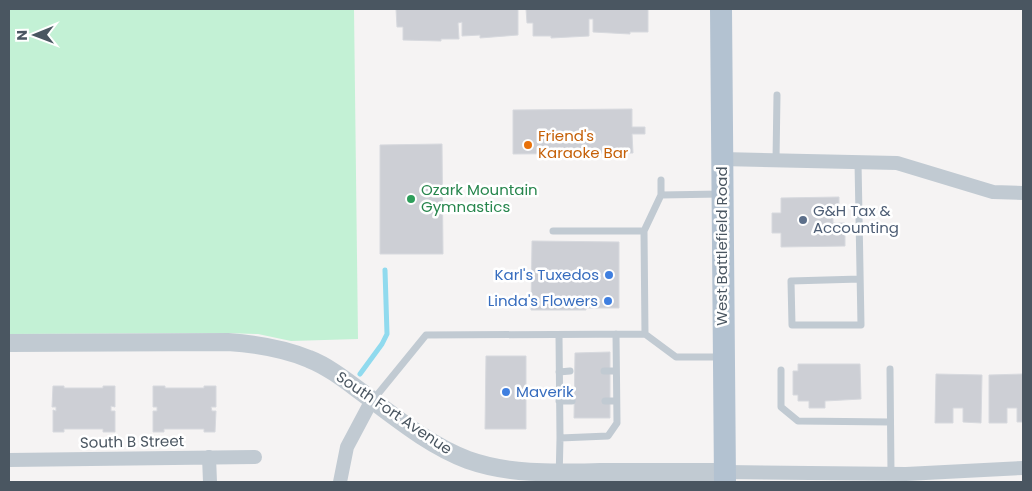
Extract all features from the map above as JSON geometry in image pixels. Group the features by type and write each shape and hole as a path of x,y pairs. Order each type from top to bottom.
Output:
{"main road":[{"name":"West Battlefield Road","path":"721,9 725,477"}],"street":[{"path":"722,159 897,163 992,192 1023,193"},
{"name":"South Fort Avenue","path":"9,343 228,342 283,349 311,359 339,376 424,437 449,452 467,459 514,471 559,477 725,477 891,473 927,477 1023,468"},
{"path":"340,482 347,447 372,400"},
{"path":"210,457 210,482"},
{"name":"South B Street","path":"9,460 255,457"}],"lane":[{"path":"776,160 777,95"},
{"path":"858,162 861,325 792,326 791,280 860,279"},
{"path":"645,334 644,231 661,195 660,180"},
{"path":"661,195 722,194"},
{"path":"553,231 644,231"},
{"path":"560,438 608,436 617,423 616,334"},
{"path":"372,400 426,335 645,334 676,357 723,357"},
{"path":"559,335 559,477"},
{"path":"890,369 891,473"},
{"path":"781,370 781,407 798,421 890,422"},
{"path":"604,371 616,371"},
{"path":"559,372 570,372"},
{"path":"559,401 572,401"},
{"path":"604,401 616,401"}],"green space":[{"path":"9,9 354,9 358,339 291,341 258,334 225,333 9,334"}],"building":[{"path":"396,9 518,9 518,35 480,38 480,35 462,36 462,22 458,23 459,39 441,39 441,41 403,40 403,27 397,27"},
{"path":"526,9 648,9 648,32 630,32 630,34 593,32 593,19 589,19 589,36 551,38 551,36 533,36 533,23 527,23"},
{"path":"632,109 632,127 645,127 645,134 632,134 633,153 513,154 513,110"},
{"name":"Ozark Mountain Gymnastics","path":"442,144 443,254 380,254 380,145"},
{"name":"G&H Tax & Accounting","path":"839,197 839,216 833,216 833,223 845,223 845,246 781,247 781,233 772,233 772,213 781,213 781,198"},
{"path":"532,241 619,242 619,308 531,310"},
{"path":"610,352 610,418 574,418 575,353"},
{"name":"Maverik","path":"486,356 526,356 526,429 485,429"},
{"path":"798,364 860,364 861,399 825,401 825,408 809,408 809,401 798,401 798,395 793,395 793,371 798,371"},
{"path":"936,374 982,375 981,423 963,422 963,408 953,408 953,423 935,423"},
{"path":"1023,374 1023,422 1017,422 1017,408 1007,408 1007,423 989,423 989,375"},
{"path":"53,386 64,386 64,388 103,388 103,386 115,386 115,407 111,406 111,411 115,411 115,432 103,432 103,429 64,429 64,432 53,432 53,410 56,411 56,407 52,407"},
{"path":"153,386 165,386 165,388 204,388 204,386 216,386 216,407 211,407 212,411 216,411 215,432 204,432 204,429 164,429 164,432 153,432 153,411 157,411 157,407 153,407"}],"waterway":[{"path":"360,374 387,334 385,270"}],"place":[{"name":"Friend's Karaoke Bar","path":"528,145"},
{"name":"Ozark Mountain Gymnastics","path":"411,199"},
{"name":"G&H Tax & Accounting","path":"803,220"},
{"name":"Karl's Tuxedos","path":"609,275"},
{"name":"Linda's Flowers","path":"608,301"},
{"name":"Maverik","path":"506,392"}]}
